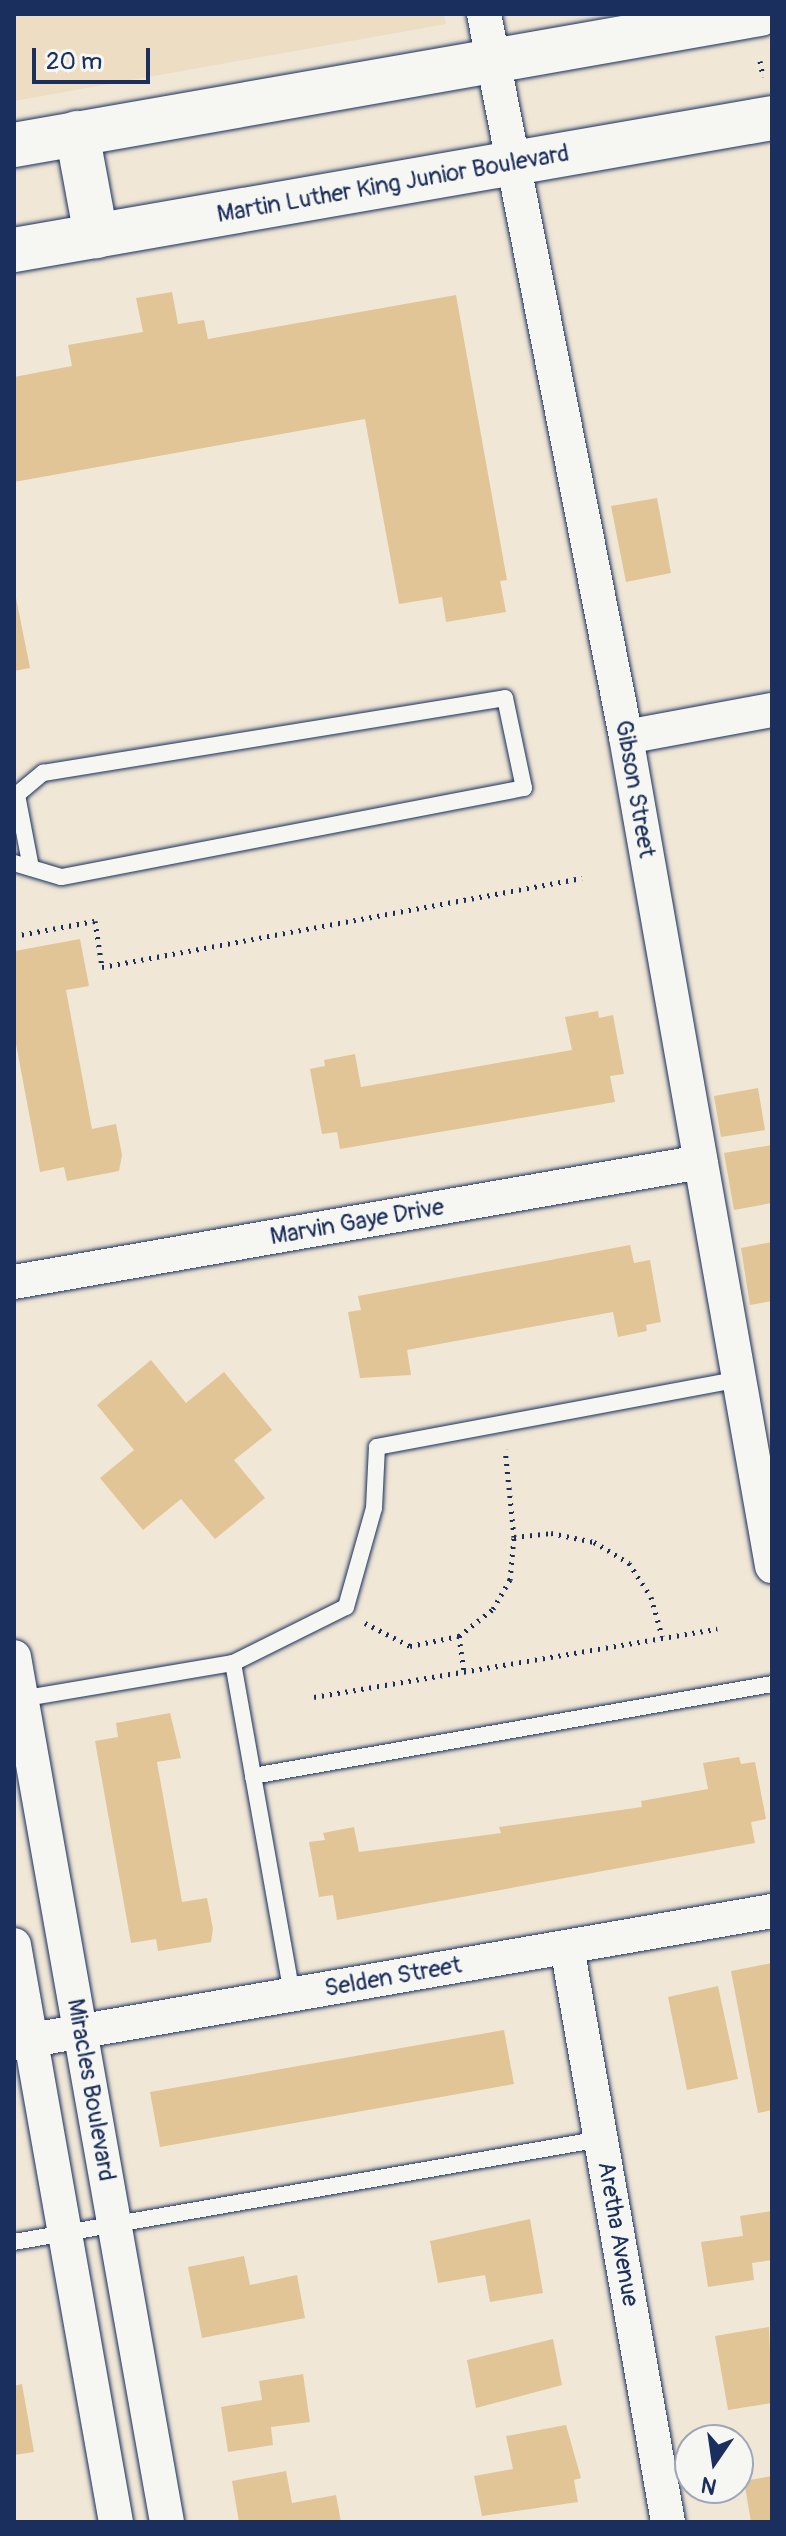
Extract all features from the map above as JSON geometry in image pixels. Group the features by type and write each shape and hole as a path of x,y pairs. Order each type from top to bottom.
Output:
{"main road":[{"path":"14,145 760,14"},
{"name":"Martin Luther King Junior Boulevard","path":"14,250 772,118"},
{"path":"77,133 96,236"}],"street":[{"name":"Gibson Street","path":"484,14 498,60 626,737 772,1566"},
{"path":"626,737 772,710"},
{"name":"Marvin Gaye Drive","path":"14,1282 701,1162"},
{"name":"Miracles Boulevard","path":"14,1657 18,1699 81,2031 166,2517"},
{"name":"Selden Street","path":"22,2041 772,1911"},
{"path":"14,1945 22,2041 65,2232 116,2522"},
{"name":"Aretha Avenue","path":"567,1947 668,2522"},
{"path":"109,2522 166,2517"}],"lane":[{"path":"509,701 522,792 61,877 22,866 15,796 43,773 509,701"},
{"path":"18,1699 233,1663 346,1607 374,1508 377,1447 739,1379"},
{"path":"233,1663 292,1994"},
{"path":"253,1776 772,1684"},
{"path":"14,2242 601,2139"}],"path":[{"path":"14,936 95,921 102,967 582,878"},
{"path":"346,1607 381,1636 410,1646 459,1636 493,1609 510,1580 514,1537 502,1424"},
{"path":"514,1537 551,1533 594,1542 629,1563 651,1597 662,1636"},
{"path":"314,1697 717,1629"},
{"path":"459,1636 464,1670"}],"shaded area":[{"path":"14,14 444,14 446,24 14,101"}],"building":[{"path":"172,292 178,324 204,320 208,339 456,295 507,580 500,581 506,612 446,622 442,597 399,604 365,419 14,482 14,377 72,366 68,345 143,332 136,298"},
{"path":"657,498 671,573 626,582 611,506"},
{"path":"14,588 30,668 14,671"},
{"path":"80,939 89,986 66,990 92,1129 116,1124 122,1155 119,1171 67,1181 64,1167 40,1172 14,1033 14,965 15,951"},
{"path":"598,1011 599,1018 613,1015 624,1074 610,1076 615,1102 340,1149 337,1132 322,1134 310,1069 325,1066 324,1060 355,1054 361,1087 572,1050 565,1017"},
{"path":"758,1088 765,1130 721,1137 714,1096"},
{"path":"772,1145 772,1203 734,1210 724,1153"},
{"path":"772,1242 772,1301 750,1305 741,1248"},
{"path":"630,1245 634,1263 650,1260 661,1322 646,1325 647,1331 618,1337 613,1312 407,1350 411,1375 360,1378 348,1312 361,1310 358,1296"},
{"path":"151,1360 186,1403 224,1372 272,1430 234,1460 265,1498 215,1539 181,1499 143,1530 100,1478 134,1450 97,1405"},
{"path":"170,1713 181,1758 157,1762 182,1902 207,1898 213,1929 211,1942 158,1951 156,1939 131,1943 95,1741 118,1737 116,1723"},
{"path":"739,1757 741,1764 755,1762 766,1819 751,1822 755,1843 337,1920 333,1895 319,1897 309,1842 325,1840 323,1833 354,1827 359,1852 501,1833 499,1827 642,1807 641,1801 708,1789 703,1763"},
{"path":"772,1963 772,2110 758,2113 731,1971"},
{"path":"718,1986 738,2079 687,2090 668,1997"},
{"path":"504,2030 514,2084 160,2147 150,2092"},
{"path":"772,2211 772,2260 752,2263 754,2280 708,2287 701,2242 743,2236 740,2216"},
{"path":"530,2219 543,2293 490,2302 485,2275 438,2283 430,2241"},
{"path":"244,2256 250,2285 297,2275 305,2318 202,2338 188,2267"},
{"path":"769,2327 772,2403 728,2410 715,2336"},
{"path":"553,2339 562,2385 476,2408 467,2360"},
{"path":"303,2374 310,2422 271,2427 273,2445 228,2452 221,2407 262,2400 259,2381"},
{"path":"22,2384 34,2452 14,2455 14,2386"},
{"path":"566,2425 581,2478 574,2480 578,2502 482,2516 474,2476 513,2469 506,2436"},
{"path":"286,2471 292,2503 336,2495 341,2522 239,2522 232,2481"},
{"path":"772,2476 772,2522 751,2522 748,2504 754,2504 754,2479"}]}
